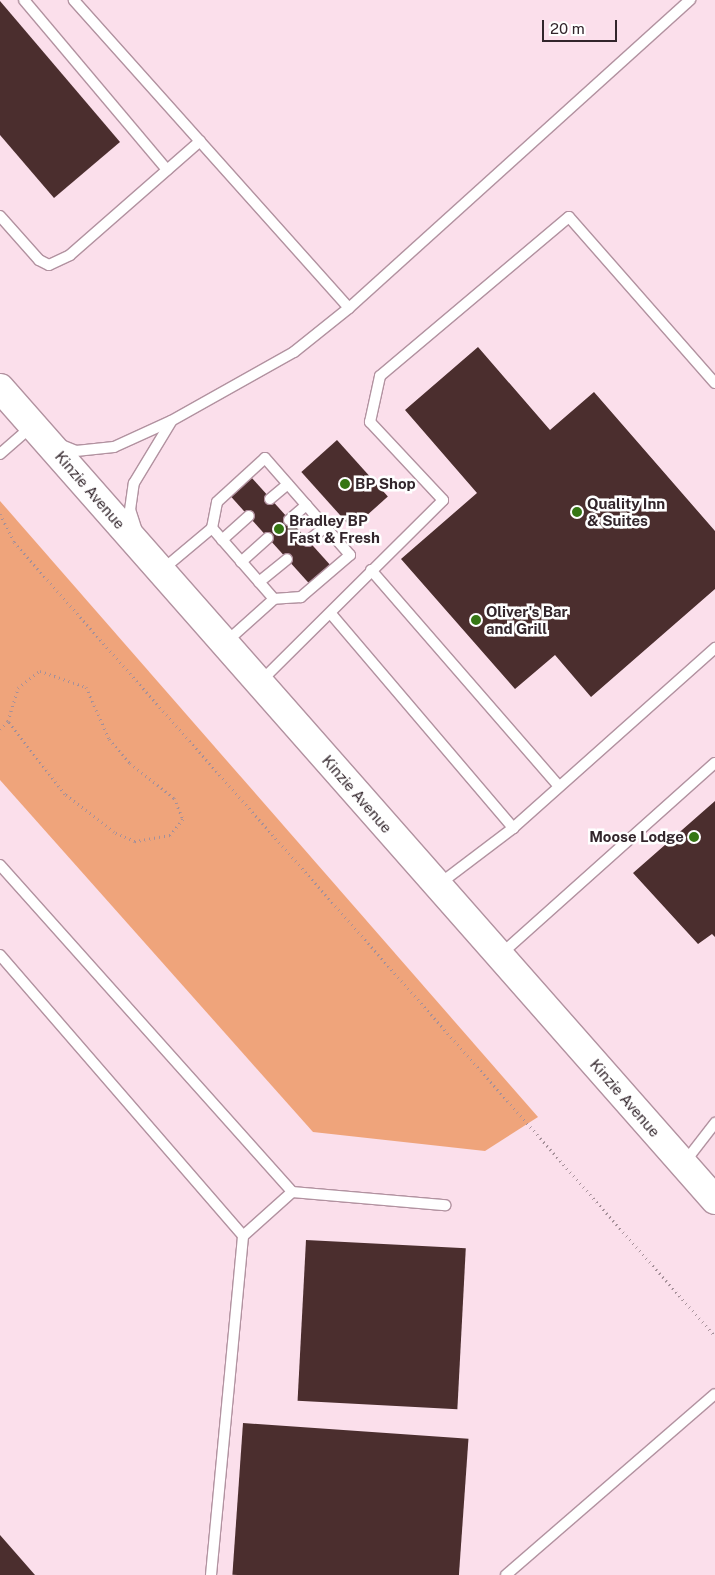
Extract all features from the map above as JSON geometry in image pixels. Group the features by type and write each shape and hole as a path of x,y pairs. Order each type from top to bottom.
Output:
{"main road":[{"name":"Kinzie Avenue","path":"0,388 715,1200"}],"lane":[{"path":"24,0 168,170"},
{"path":"74,0 349,308"},
{"path":"0,454 38,432 76,451 114,447 171,421 294,352 349,308 685,2"},
{"path":"0,216 39,260 49,265 70,255 200,141"},
{"path":"259,683 332,614 371,570 443,500 370,422 380,376 569,217 715,383"},
{"path":"171,421 134,483 130,510 152,561 212,528"},
{"path":"212,528 217,502 265,458 350,555 301,597 274,599 224,643"},
{"path":"270,499 288,484"},
{"path":"289,520 306,505"},
{"path":"222,540 249,516"},
{"path":"308,541 325,527"},
{"path":"212,528 274,599"},
{"path":"241,562 268,538"},
{"path":"259,582 287,559"},
{"path":"371,570 559,786"},
{"path":"332,614 513,828"},
{"path":"437,885 513,828 715,648"},
{"path":"500,956 715,763"},
{"path":"0,865 292,1192 445,1205"},
{"path":"0,955 243,1236"},
{"path":"683,1164 715,1123"},
{"path":"212,1575 243,1236 292,1192"},
{"path":"506,1575 715,1394"}],"path":[{"path":"0,514 14,542 715,1336"},
{"path":"0,729 8,721 18,688 40,671 86,687 109,739 130,763 174,798 183,819 170,835 135,841 114,832 65,794 8,721"}],"shaded area":[{"path":"0,501 538,1117 485,1151 313,1132 0,780"}],"building":[{"path":"0,1 120,142 54,198 0,135"},
{"name":"Quality Inn & Suites","path":"478,347 550,430 594,392 715,531 715,589 591,697 555,655 515,689 401,559 477,493 405,410"},
{"name":"BP Shop","path":"337,440 388,496 352,529 301,472"},
{"name":"Bradley BP Fast & Fresh","path":"251,477 330,565 309,583 230,496"},
{"name":"Moose Lodge","path":"715,801 715,937 712,934 698,944 633,873"},
{"path":"306,1240 466,1248 457,1409 298,1401"},
{"path":"243,1423 468,1439 459,1575 232,1575"},
{"path":"0,1535 35,1575 0,1575"}],"place":[{"name":"BP Shop","path":"345,484"},
{"name":"Quality Inn & Suites","path":"577,512"},
{"name":"Bradley BP Fast & Fresh","path":"279,529"},
{"name":"Oliver's Bar and Grill","path":"476,620"},
{"name":"Moose Lodge","path":"694,837"}]}
